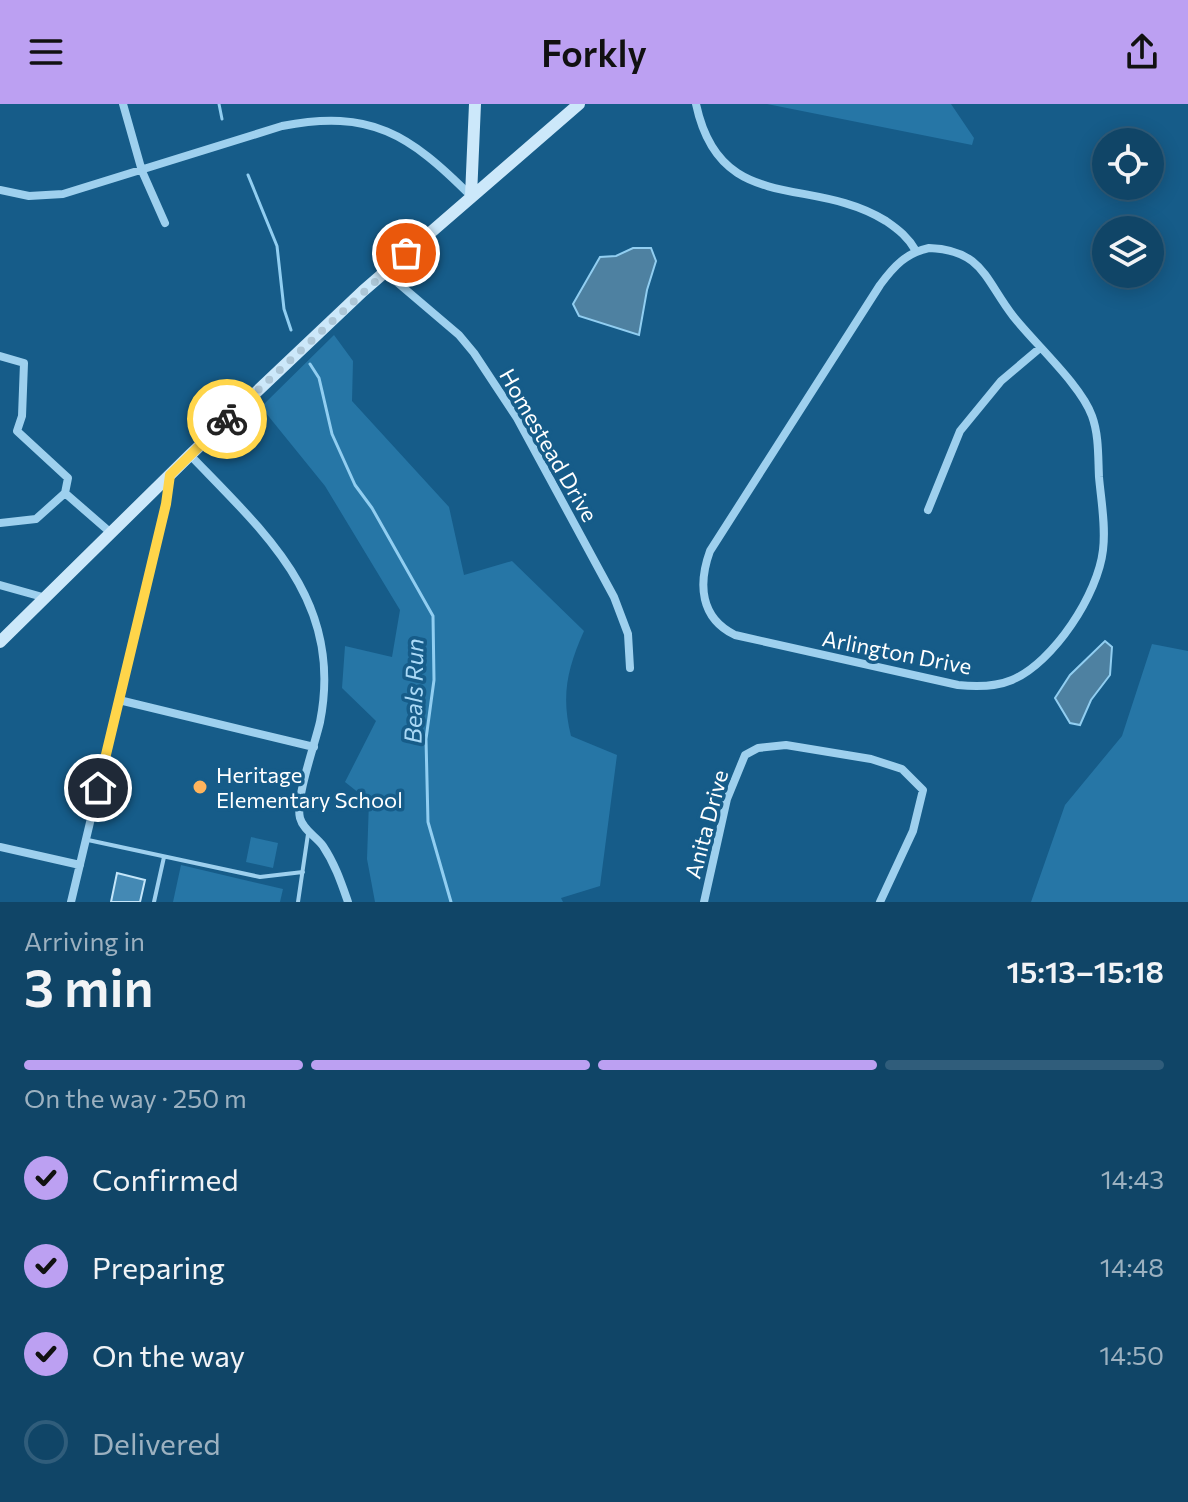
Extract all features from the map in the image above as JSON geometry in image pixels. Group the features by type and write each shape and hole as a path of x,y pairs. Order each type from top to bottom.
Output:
{"main road":[{"path":"471,196 475,104"},
{"path":"0,642 190,455 385,272 579,104"}],"street":[{"path":"123,104 142,171 165,223"},
{"path":"696,104 709,141 720,158 740,176 767,188 822,196 860,208 901,231 916,251"},
{"path":"0,190 29,196 63,194 282,126 314,120 347,120 378,127 407,140 434,159 471,196"},
{"name":"Arlington Drive","path":"942,249 957,252 976,262 1012,314 1071,385 1092,415 1096,431 1103,540 1099,567 1084,605 1041,661 1022,675 1000,684 958,685 753,641 722,629 705,603 701,587 710,551 880,285 892,268 916,251 942,249"},
{"name":"Homestead Drive","path":"385,272 459,335 509,404 614,597 628,634 630,668"},
{"path":"928,510 960,431 1001,381 1040,348"},
{"path":"0,356 24,363 22,416 17,431 68,478 65,493 36,519 0,523"},
{"path":"190,455 269,540 306,593 324,656 325,689 300,818 321,843 338,871 348,902"},
{"path":"71,902 166,504 170,475"},
{"path":"65,493 111,533"},
{"path":"0,585 46,598"},
{"path":"119,700 314,747"},
{"name":"Anita Drive","path":"704,902 727,799 745,755 772,745 786,745 871,759 902,769 923,790 913,831 880,902"},
{"path":"0,847 80,865"}],"lane":[{"path":"298,902 309,832"},
{"path":"86,840 260,877 303,872"},
{"path":"154,902 164,857"}],"shaded area":[{"path":"767,104 951,104 974,138 972,145"},
{"path":"633,248 651,248 656,261 639,335 579,316 573,304 600,257 616,256"},
{"path":"334,335 353,361 352,401 449,507 464,575 512,561 584,631 567,683 566,708 571,736 617,755 600,886 561,898 563,902 375,902 367,859 369,801 345,782 376,721 342,688 345,646 392,657 400,610 325,486 261,407"},
{"path":"1105,641 1112,647 1110,675 1091,700 1080,725 1070,723 1055,698 1070,675"},
{"path":"1152,644 1188,651 1188,902 1031,902 1065,805 1122,736"},
{"path":"251,837 278,843 273,868 246,862"},
{"path":"181,865 283,889 280,902 173,902"}],"building":[{"path":"117,873 145,880 140,902 111,902"}],"waterway":[{"name":"Beals Run","path":"219,104 222,119"},
{"name":"Beals Run","path":"248,175 277,246 284,309 291,330"},
{"name":"Beals Run","path":"310,364 319,378 332,434 355,485 372,508 433,616 434,680 426,739 428,822 451,902"}],"way so far":[{"path":"227,419 406,253"}],"place":[{"name":"Heritage Elementary School","path":"200,787"}],"route":[{"path":"98,788 166,504 170,475 227,419"}]}
